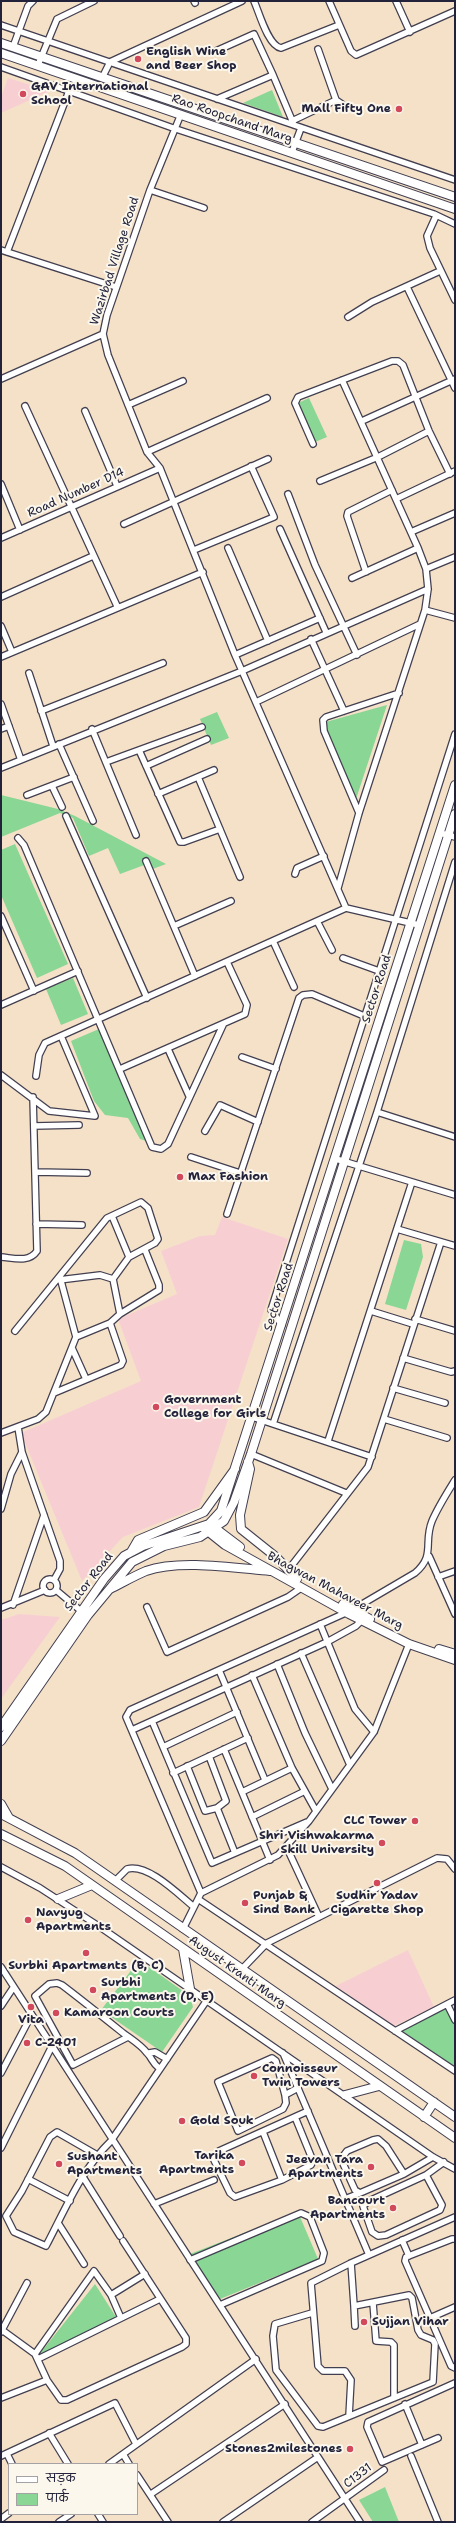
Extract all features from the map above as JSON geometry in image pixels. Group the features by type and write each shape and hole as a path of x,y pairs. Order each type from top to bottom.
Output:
{"main road":[{"name":"Rao Roopchand Marg","path":"1,44 13,48 39,61 181,114 455,209"},
{"name":"Rao Roopchand Marg","path":"1,53 39,61 102,78 455,197"},
{"name":"Sector Road","path":"1,1742 106,1591 132,1562 146,1553 209,1528 229,1515 261,1420 411,923 448,835 455,786"},
{"name":"Sector Road","path":"1,1727 104,1579 124,1556 144,1546 209,1528 221,1511 282,1325 420,925 455,814"},
{"path":"249,1458 250,1469 240,1514 241,1529 289,1568 297,1579"},
{"path":"131,1552 138,1540 204,1512 212,1504 220,1486 236,1468"},
{"name":"Bhagwan Mahaveer Marg","path":"209,1528 225,1545 301,1588 412,1639 455,1654"},
{"name":"Bhagwan Mahaveer Marg","path":"209,1528 297,1579 361,1620 409,1644 455,1660"},
{"path":"106,1591 147,1571 160,1568 220,1566 272,1572"},
{"path":"1,1804 9,1818"},
{"name":"August Kranti Marg","path":"1,1814 75,1853 455,2117"},
{"name":"August Kranti Marg","path":"2,1835 65,1866 455,2138"},
{"path":"58,1899 92,1885"},
{"path":"183,1949 190,1989"},
{"path":"345,2095 379,2086"},
{"path":"424,2117 434,2102"}],"street":[{"path":"13,48 28,6 33,1"},
{"path":"39,61 56,19 94,1"},
{"path":"102,78 110,62 242,1"},
{"path":"254,1 271,42 277,48 281,48 339,24"},
{"path":"329,1 351,51 356,55 455,11"},
{"path":"396,1 410,32"},
{"path":"1,26 293,123 301,128 449,176 455,180"},
{"path":"216,51 254,34 293,123"},
{"path":"293,123 339,102 318,49"},
{"path":"1,67 173,128 435,215 455,224"},
{"path":"217,99 273,75"},
{"path":"69,91 4,251 116,287"},
{"name":"Wazirbad Village Road","path":"1,379 103,334 107,315 116,287 150,190 173,128 181,114"},
{"path":"292,152 301,128"},
{"path":"150,190 204,208"},
{"path":"434,202 435,215 427,236 440,271 455,300"},
{"path":"348,317 372,302 440,271"},
{"path":"407,286 453,379 455,388"},
{"path":"103,334 108,355 147,452 160,468 235,656 346,908"},
{"path":"313,444 295,403 296,399 392,361 398,361 403,365 429,432 452,473 396,499"},
{"path":"362,421 453,379"},
{"path":"338,888 359,813 425,610 428,589 426,569 418,548 362,421 342,380"},
{"path":"128,405 183,381"},
{"path":"147,452 267,398"},
{"path":"25,406 70,507 118,606"},
{"path":"85,411 117,486"},
{"path":"320,481 378,457 429,432"},
{"path":"124,524 268,459"},
{"path":"194,550 274,517 251,466"},
{"name":"Road Number D14","path":"1,538 160,468"},
{"path":"1,484 20,530"},
{"path":"366,572 347,516 348,512 392,490"},
{"path":"288,494 315,565 357,654"},
{"path":"411,532 455,513"},
{"path":"280,529 326,632"},
{"path":"228,548 268,641"},
{"path":"352,578 418,548"},
{"path":"1,597 93,556"},
{"path":"426,569 455,557"},
{"path":"1,657 118,606 202,572"},
{"path":"1,768 92,730 242,671 326,632 428,589"},
{"path":"425,610 455,618"},
{"path":"235,656 320,618"},
{"path":"256,702 420,624"},
{"path":"1,626 12,652"},
{"path":"311,639 344,711"},
{"path":"42,711 163,663"},
{"path":"29,673 53,746"},
{"path":"359,813 322,724 326,717 399,693"},
{"path":"1,704 22,760"},
{"path":"1,729 9,726"},
{"path":"106,762 202,727"},
{"path":"92,730 136,834"},
{"path":"282,1325 271,1310 455,734"},
{"path":"146,766 208,739"},
{"path":"59,744 93,821"},
{"path":"139,750 180,842 184,842 220,829"},
{"path":"158,794 214,770"},
{"path":"27,795 74,777"},
{"path":"198,777 240,877"},
{"path":"52,786 62,807"},
{"path":"66,816 147,998"},
{"path":"18,838 24,845 152,1147 161,1149 168,1144 223,1025"},
{"path":"295,874 297,868 324,856"},
{"path":"146,861 195,976"},
{"path":"273,1424 358,1165 377,1112 455,862"},
{"path":"174,926 232,901"},
{"path":"36,1076 39,1055 45,1043 346,908 420,925"},
{"path":"1,916 34,991"},
{"path":"317,921 332,950"},
{"path":"273,941 294,987"},
{"path":"343,958 379,971"},
{"path":"120,1069 242,1017 247,1010 248,1005 227,962"},
{"path":"1,1006 78,971"},
{"path":"227,1214 299,998 303,995 312,994 364,1016"},
{"path":"1,1075 33,1097 49,1111 95,1116 61,1036"},
{"path":"168,1048 189,1096"},
{"path":"242,1057 276,1069"},
{"path":"1,1257 27,1259 34,1256 37,1251 33,1097"},
{"path":"205,1131 220,1105 258,1122"},
{"path":"377,1112 455,1137"},
{"path":"34,1126 79,1125"},
{"path":"191,1157 240,1173"},
{"path":"340,1160 455,1195"},
{"path":"35,1172 87,1173"},
{"path":"328,1441 412,1182"},
{"path":"15,1331 59,1280 107,1218 136,1204 145,1204 158,1238 155,1243 145,1250 129,1257 113,1279 120,1314"},
{"path":"112,1216 129,1257"},
{"path":"36,1224 82,1225"},
{"path":"398,1229 455,1246"},
{"path":"289,1568 346,1493 368,1467 441,1242"},
{"path":"76,1336 110,1323 120,1314 159,1290 159,1285 145,1250"},
{"path":"59,1280 94,1275 113,1279"},
{"path":"1,1433 43,1415 54,1393 72,1348 76,1336 59,1280"},
{"path":"371,1311 414,1322 454,1329"},
{"path":"54,1393 121,1365 122,1360 110,1323"},
{"path":"72,1348 86,1379"},
{"path":"403,1358 450,1372 455,1371"},
{"path":"393,1388 445,1403"},
{"path":"252,1417 328,1441 372,1457"},
{"path":"384,1419 448,1438"},
{"path":"18,1427 22,1452 60,1560 60,1569 54,1580"},
{"path":"1,1509 3,1497 11,1474 22,1452"},
{"path":"249,1458 346,1493"},
{"path":"201,1893 126,1717 130,1710 349,1611 415,1573 424,1565 428,1556 429,1532 432,1521 455,1480"},
{"path":"13,1605 44,1515"},
{"path":"428,1556 455,1614"},
{"path":"438,1577 455,1571"},
{"path":"54,1580 57,1585 56,1590"},
{"path":"45,1590 45,1582 54,1580"},
{"path":"147,1607 167,1652 288,1598 301,1588"},
{"path":"1,1608 13,1605 45,1590 52,1593 56,1590"},
{"path":"56,1590 81,1611"},
{"path":"132,1730 226,1686 327,1642 356,1626 361,1620"},
{"path":"320,1624 355,1709 374,1732"},
{"path":"183,1929 201,1893 270,1860 287,1848 309,1821 331,1787 374,1732 409,1644"},
{"path":"301,1653 349,1763"},
{"path":"277,1664 305,1733 331,1787"},
{"path":"219,1670 265,1780"},
{"path":"252,1675 303,1792 316,1811"},
{"path":"163,1747 237,1712"},
{"path":"152,1721 212,1863 309,1821"},
{"path":"173,1773 248,1738"},
{"path":"224,1749 270,1860"},
{"path":"187,1766 206,1811 217,1808 226,1801 209,1756"},
{"path":"242,1792 292,1768"},
{"path":"252,1817 303,1792"},
{"path":"217,1808 235,1853"},
{"path":"287,1848 319,1917"},
{"path":"242,1969 267,1943 437,1858 447,1858 455,1869"},
{"path":"1,1867 58,1899 207,2000 433,2157 455,2169"},
{"path":"115,1881 130,1868 143,1870 162,1882 194,1907"},
{"path":"198,1899 267,1943 455,2071"},
{"path":"1,1967 111,2141 256,2358 360,2522"},
{"path":"128,2037 73,2065 35,1996 49,1984 57,1982 128,2037 149,2054 152,2062 160,2069"},
{"path":"1,2006 14,1988"},
{"path":"97,2155 57,2132 50,2136 28,2179 6,2216 14,2232 46,2246 83,2177 97,2155 111,2141 207,2000"},
{"path":"395,2031 455,2000"},
{"path":"447,2004 455,2020"},
{"path":"1,2073 31,2016"},
{"path":"1,2148 52,2046"},
{"path":"149,2054 155,2052 167,2059"},
{"path":"282,2052 369,2255"},
{"path":"272,2058 276,2061 285,2095 286,2103 283,2109 238,2131 218,2082 272,2058"},
{"path":"285,2095 298,2088"},
{"path":"294,2117 313,2161 308,2168 282,2180 235,2197 230,2193 213,2158 219,2151 294,2117 308,2112"},
{"path":"262,2132 282,2180"},
{"path":"360,2193 355,2190 341,2158 347,2151 378,2139 386,2146 404,2174"},
{"path":"345,2199 404,2174 433,2157"},
{"path":"426,2175 442,2205 440,2210 386,2235 378,2236 372,2232 363,2206 369,2201 426,2175 444,2162"},
{"path":"27,2283 1,2331 37,2357 47,2380 58,2397 67,2400 186,2344 186,2338 83,2177"},
{"path":"28,2179 70,2201"},
{"path":"154,2204 214,2180"},
{"path":"190,2260 300,2213 310,2218 324,2253 322,2261 220,2305"},
{"path":"349,2416 351,2380 345,2371 320,2369 312,2313 312,2281 455,2217"},
{"path":"58,2223 84,2264"},
{"path":"455,2239 452,2238 409,2256 405,2261 451,2366 455,2368"},
{"path":"402,2240 409,2256"},
{"path":"351,2263 355,2326"},
{"path":"37,2357 94,2271 111,2295 121,2318"},
{"path":"111,2295 145,2274"},
{"path":"312,2313 278,2323 273,2327 276,2370 318,2426 323,2427 433,2382 433,2340 421,2335 418,2330 414,2303 409,2295 354,2306"},
{"path":"37,2357 160,2299"},
{"path":"373,2303 376,2341 391,2342 394,2345 394,2398"},
{"path":"430,2318 455,2307"},
{"path":"110,2463 256,2358"},
{"path":"1,2398 47,2380"},
{"path":"438,2438 382,2462 368,2430 368,2422 405,2404 455,2383"},
{"path":"1,2456 115,2403 136,2444"},
{"path":"151,2494 285,2404"},
{"path":"405,2404 422,2445"},
{"path":"49,2433 67,2463"},
{"path":"7,2454 12,2463"},
{"path":"123,2454 129,2463"},
{"path":"411,2456 438,2522"},
{"path":"224,2522 318,2457"},
{"name":"C1331","path":"312,2522 345,2500 384,2470"},
{"path":"138,2476 168,2522"},
{"path":"58,2522 69,2515"}],"shaded area":[{"name":"GAV International School","path":"8,78 50,91 1,113 1,97"},
{"name":"Government College for Girls","path":"222,1217 288,1239 199,1507 123,1537 82,1581 21,1433 141,1381 118,1319 177,1294 161,1251 200,1236 215,1235"},
{"path":"19,1614 60,1617 1,1699 1,1620"},
{"path":"408,1950 434,2007 394,2026 336,1986"}],"green space":[{"path":"272,90 283,117 243,103"},
{"path":"309,398 327,437 315,442 298,403"},
{"path":"387,705 356,799 322,723"},
{"path":"217,712 229,738 211,745 200,719"},
{"path":"1,795 58,809 75,816 166,864 150,870 147,864 120,874 108,848 89,856 73,818 60,813 1,837"},
{"path":"15,844 68,964 37,978 1,895 1,850"},
{"path":"73,978 88,1014 61,1025 46,989"},
{"path":"99,1029 149,1142 140,1139 128,1118 105,1115 94,1101 71,1041"},
{"path":"404,1240 421,1244 423,1257 406,1310 385,1304"},
{"path":"139,1960 190,1996 193,2007 162,2052 101,2010"},
{"path":"446,2008 455,2026 455,2067 402,2031"},
{"path":"298,2212 318,2259 220,2299 190,2254"},
{"path":"95,2284 116,2317 38,2356"},
{"path":"385,2487 399,2522 373,2522 359,2500"}],"place":[{"name":"English Wine and Beer Shop","path":"138,59"},
{"name":"GAV International School","path":"23,94"},
{"name":"Mall Fifty One","path":"399,109"},
{"name":"Max Fashion","path":"180,1177"},
{"name":"Government College for Girls","path":"156,1407"},
{"name":"CLC Tower","path":"415,1821"},
{"name":"Shri Vishwakarma Skill University","path":"382,1843"},
{"name":"Sudhir Yadav Cigarette Shop","path":"377,1883"},
{"name":"Punjab & Sind Bank","path":"245,1903"},
{"name":"Navyug Apartments","path":"28,1920"},
{"name":"Surbhi Apartments (B, C)","path":"86,1953"},
{"name":"Surbhi Apartments (D, E)","path":"93,1990"},
{"name":"Vita","path":"31,2007"},
{"name":"Kamaroon Courts","path":"56,2013"},
{"name":"C-2401","path":"27,2043"},
{"name":"Connoisseur Twin Towers","path":"254,2076"},
{"name":"Gold Souk","path":"182,2121"},
{"name":"Tarika Apartments","path":"242,2163"},
{"name":"Sushant Apartments","path":"59,2164"},
{"name":"Jeevan Tara Apartments","path":"371,2167"},
{"name":"Bancourt Apartments","path":"393,2208"},
{"name":"Sujjan Vihar","path":"364,2322"},
{"name":"Stones2milestones","path":"350,2449"}]}
